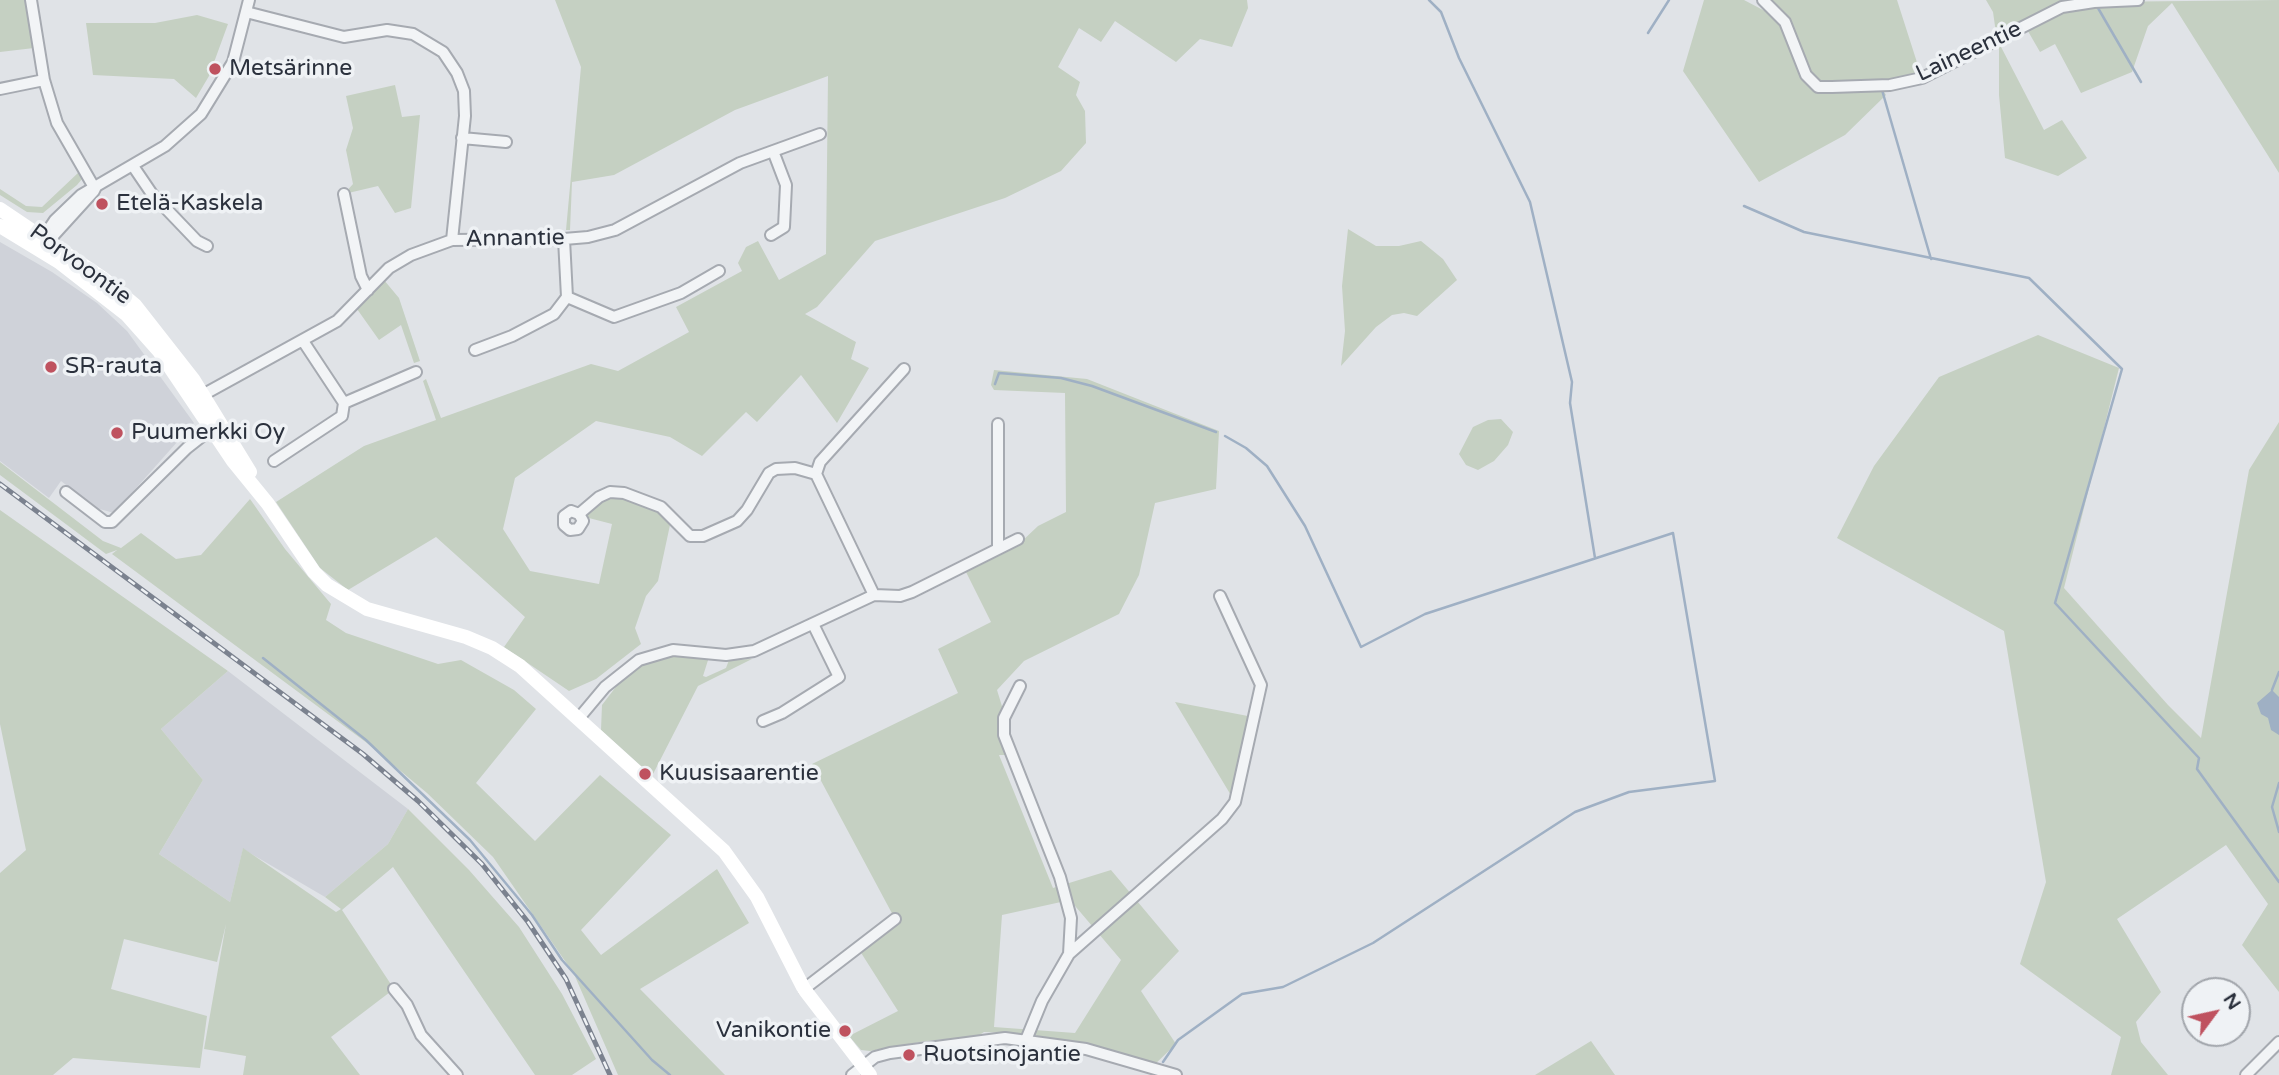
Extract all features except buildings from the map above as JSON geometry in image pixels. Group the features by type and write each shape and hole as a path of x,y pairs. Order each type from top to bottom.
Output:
{"street":[{"path":"31,0 44,80 57,123 96,189"},
{"path":"44,242 96,189 187,129 212,100 233,62 249,0"},
{"name":"Laineentie","path":"1763,0 1785,22 1806,75 1818,87 1832,88 1889,85 1922,78 2062,7 2138,0"},
{"path":"246,12 344,37 387,30 414,34 443,51 457,73 464,91 452,240"},
{"path":"0,89 44,80"},
{"name":"Annantie","path":"198,397 337,321 389,268 411,255 452,240 588,237 615,229 740,163 820,134"},
{"path":"462,138 506,142"},
{"path":"771,234 783,227 786,185 773,151"},
{"path":"133,166 152,194 197,242 207,246"},
{"path":"344,194 361,276 368,290"},
{"name":"Porvoontie","path":"0,209 44,242 104,279 135,305 168,344 216,426 314,572 341,596 367,609 466,637 492,648 520,666 579,718 623,763 724,851 757,897 804,989 861,1072"},
{"name":"Porvoontie","path":"0,226 44,242"},
{"path":"475,350 512,336 554,314 567,298 564,239"},
{"path":"567,298 614,317 681,293 719,271"},
{"path":"274,461 342,416 344,403 303,341"},
{"path":"874,595 816,474 820,462 904,369"},
{"path":"344,403 416,372"},
{"path":"998,424 998,549"},
{"path":"65,492 105,522 112,522 187,448 216,426"},
{"path":"579,514 599,497 610,492 624,493 661,507 690,536 703,536 737,521 747,510 769,473 776,469 795,468 816,474"},
{"path":"579,718 605,687 639,660 673,650 741,654 874,595 900,596 912,592 1018,539"},
{"path":"1026,1040 1042,1001 1069,954 1222,820 1235,802 1261,685 1220,596"},
{"path":"763,721 782,713 839,677 813,624"},
{"path":"1020,686 1004,718 1004,735 1060,877 1070,918 1069,954"},
{"path":"804,989 895,919"},
{"path":"394,989 407,1005 421,1035 457,1075"},
{"path":"861,1072 881,1055 941,1044 1005,1038 1086,1049 1176,1075"},
{"path":"2246,1075 2279,1042"}],"shaded area":[{"name":"Puumerkki Oy","path":"0,242 52,272 97,303 127,331 194,423 114,513 96,508 61,481 49,498 0,461"},
{"path":"228,671 408,809 388,844 325,897 243,849 230,902 159,854 203,780 161,729"}],"green space":[{"path":"0,0 26,0 34,48 0,52"},
{"path":"555,0 1247,0 1248,8 1232,47 1200,39 1176,62 1115,21 1101,42 1079,28 1058,67 1080,82 1076,95 1085,111 1086,143 1061,171 1005,198 875,241 817,307 805,314 856,342 851,359 869,368 837,423 801,375 757,422 746,412 702,456 670,437 596,421 515,478 503,529 530,571 599,584 612,524 585,517 601,501 622,497 658,510 670,525 658,581 646,596 635,628 641,644 596,679 569,691 504,647 525,617 436,537 348,590 320,568 276,502 364,446 436,420 423,381 426,379 441,418 591,364 618,371 689,332 676,307 742,271 738,263 746,247 758,241 779,280 826,254 828,76 735,110 614,175 572,182 570,230 566,230 581,67"},
{"path":"1704,0 1744,0 1782,20 1763,0 1897,0 1922,78 1881,87 1886,95 1845,135 1759,182 1683,71"},
{"path":"1986,0 2060,0 2062,7 2094,2 2279,0 2279,173 2172,3 2148,26 2132,72 2081,93 2055,44 2040,52 2025,26 1997,40 1993,12"},
{"path":"197,15 228,24 209,76 196,98 174,79 93,75 86,23 155,23"},
{"path":"1999,43 2044,130 2062,120 2087,158 2058,176 2005,158 1999,95"},
{"path":"395,85 402,117 420,115 411,208 395,213 378,186 344,194 353,184 346,150 353,128 346,96"},
{"path":"79,172 82,179 77,185 43,213 27,212 0,195 0,189 26,206 42,207"},
{"path":"1348,229 1376,246 1399,246 1421,241 1443,259 1457,280 1417,316 1404,313 1392,315 1376,327 1341,366 1345,331 1342,286"},
{"path":"384,280 399,298 420,361 414,363 401,325 379,340 357,309"},
{"path":"2038,335 2119,368 2064,588 2168,705 2201,738 2249,470 2279,422 2279,992 2242,945 2268,904 2226,845 2117,919 2161,992 2136,1022 2141,1042 2168,1075 2111,1075 2121,1037 2020,964 2046,882 2004,631 1837,538 1874,466 1939,377"},
{"path":"994,370 1087,379 1219,431 1216,489 1155,503 1139,575 1119,614 1024,661 997,690 1017,755 999,755 1053,888 1111,870 1179,951 1141,991 1176,1044 1152,1067 1089,1044 1027,1034 984,1032 978,1036 926,1041 870,1051 861,1050 849,1036 898,1011 858,948 895,919 812,764 958,693 938,649 991,622 966,572 1020,543 1038,526 1066,512 1065,393 994,390 991,385","holes":["1070,900 1121,960 1075,1033 994,1027 1002,915"]},
{"path":"1501,419 1513,432 1508,445 1494,461 1478,470 1466,465 1459,454 1473,427 1488,420"},
{"path":"0,462 103,541 121,548 141,533 176,559 201,555 250,499 285,549 331,604 326,620 346,633 438,664 461,660 514,690 536,709 476,783 535,841 600,775 671,835 581,930 601,955 717,869 749,923 640,989 725,1075 618,1075 574,974 493,857 427,793 367,743 112,554 117,550 106,554 0,475"},
{"path":"0,510 228,671 161,729 203,780 159,854 230,902 243,848 336,912 341,909 325,897 388,844 408,809 469,870 519,927 562,994 596,1059 572,1075 535,1075 393,867 342,910 394,989 331,1037 360,1075 243,1075 246,1056 204,1049 226,924 217,962 124,939 111,989 207,1016 200,1068 73,1058 53,1075 0,1075 0,873 26,850 0,724"},
{"path":"670,654 709,657 703,676 706,677 726,668 729,660 752,659 698,686 652,776 601,730 602,705 625,675 642,663"},
{"path":"1175,702 1253,717 1235,802"},
{"path":"1591,1041 1615,1075 1535,1075"}],"water":[{"path":"2272,690 2279,697 2279,735 2271,730 2268,718 2261,714 2257,703"}],"waterway":[{"path":"1429,0 1441,12 1459,58 1530,202 1572,382 1570,403 1595,558"},
{"path":"1648,33 1669,0"},
{"path":"2098,8 2141,82"},
{"path":"1882,90 1931,259"},
{"path":"1744,206 1804,232 2029,278 2122,369 2055,603 2199,758 2197,769 2279,882"},
{"path":"995,384 999,373 1061,378 1092,386 1216,432"},
{"path":"1163,1062 1178,1040 1242,994 1283,987 1373,943 1575,812 1629,792 1715,781 1673,533 1425,614 1361,647 1305,526 1267,466 1246,448 1225,436"},
{"path":"263,658 366,740 470,840 532,915 562,960 652,1060 670,1075"},
{"path":"2272,690 2279,672"},
{"path":"2279,783 2272,807 2279,832"}],"railway":[{"path":"0,484 363,754 418,801 482,864 528,922 566,979 610,1075"}],"place":[{"name":"Metsärinne","path":"215,69"},
{"name":"Etelä-Kaskela","path":"102,204"},
{"name":"SR-rauta","path":"51,367"},
{"name":"Puumerkki Oy","path":"117,433"},
{"name":"Kuusisaarentie","path":"645,774"},
{"name":"Vanikontie","path":"845,1031"},
{"name":"Ruotsinojantie","path":"909,1055"}]}
